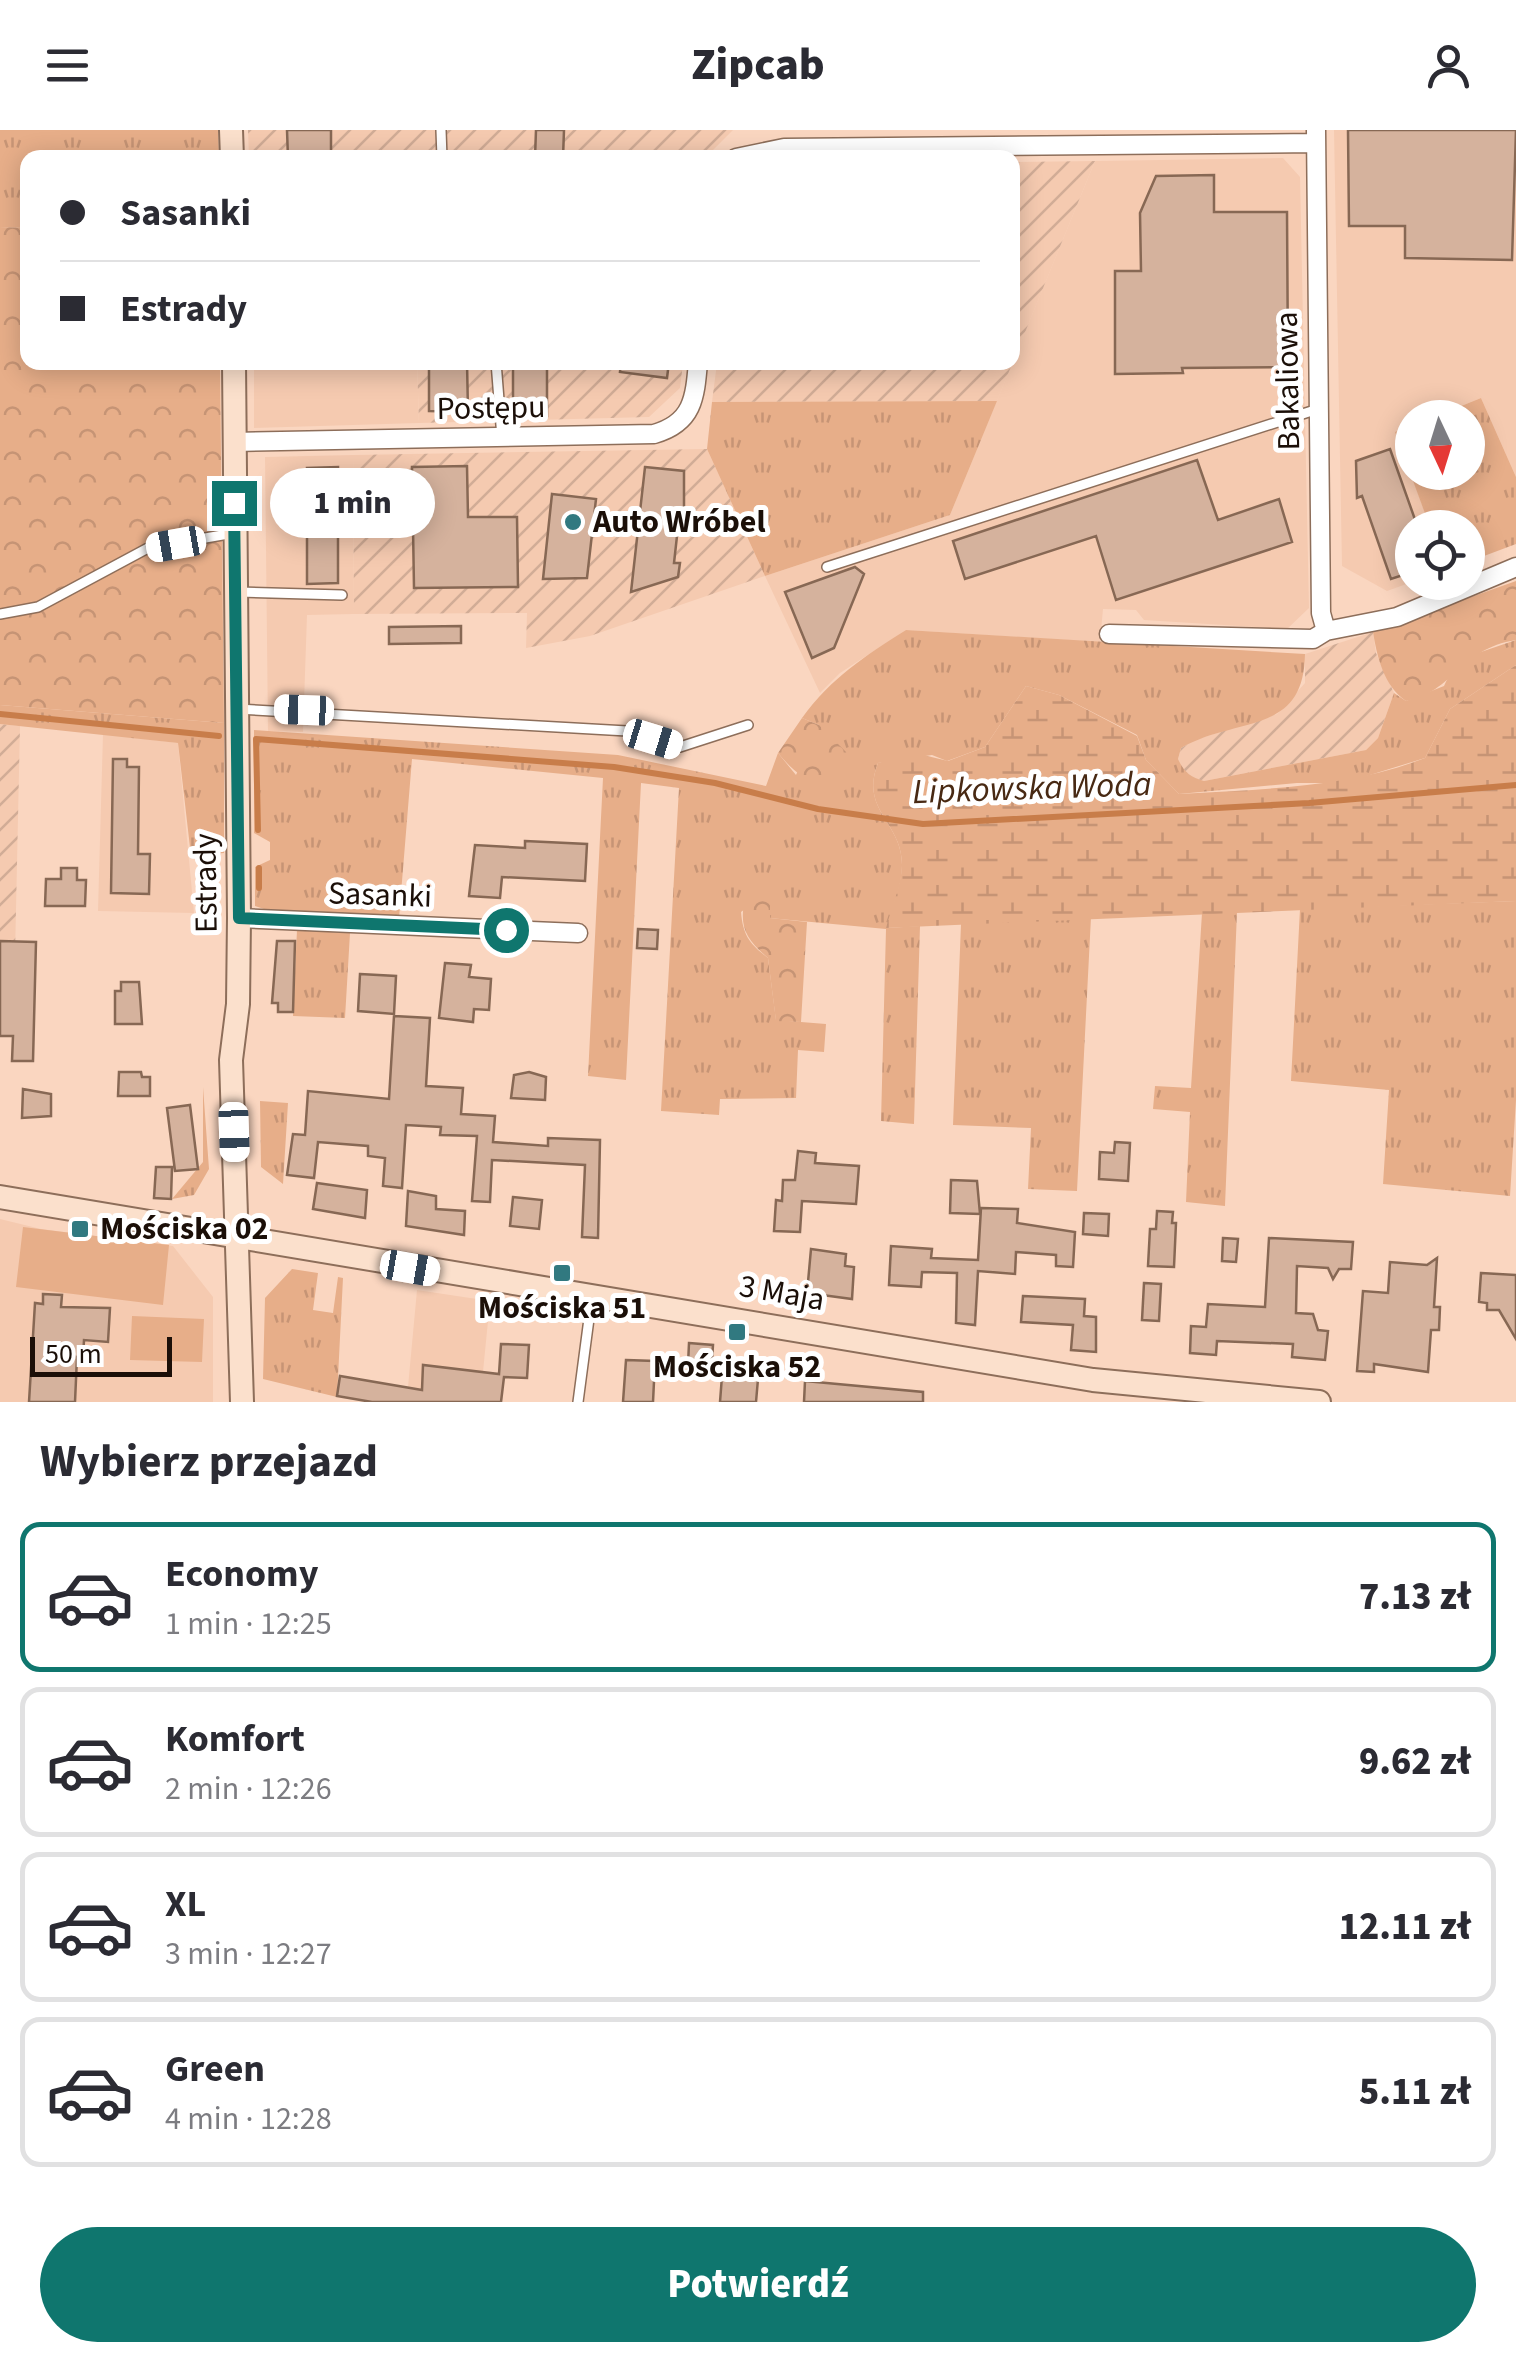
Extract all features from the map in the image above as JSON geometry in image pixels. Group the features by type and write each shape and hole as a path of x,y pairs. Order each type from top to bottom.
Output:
{"main road":[{"name":"Estrady","path":"234,370 239,996 231,1052 242,1402"},
{"name":"3 Maja","path":"0,1197 236,1234 448,1275 592,1294 1155,1395 1319,1402"}],"street":[{"path":"774,150 1316,137"},
{"name":"Bakaliowa","path":"1316,137 1321,613 1326,631"},
{"name":"Postępu","path":"234,442 654,434 671,430 694,403 697,370"},
{"path":"1109,634 1313,639 1326,631 1397,617 1516,567"},
{"name":"Sasanki","path":"239,918 578,933"}],"lane":[{"path":"497,370 502,438"},
{"path":"827,567 1318,409"},
{"path":"0,614 38,607 148,548 234,534"},
{"path":"235,592 342,595"},
{"path":"236,708 627,731 680,747 748,725"},
{"path":"578,1402 592,1294"}],"shaded area":[{"path":"248,130 733,130 713,150 249,150"},
{"path":"1334,130 1516,130 1516,477 1485,400 1395,400 1395,490 1417,490 1424,510 1395,510 1395,588 1387,591 1342,566"},
{"path":"1283,158 1300,177 1309,608 1287,629 1144,620 1136,610 1103,609 1100,642 906,630 840,673 820,693 765,576 950,515 1009,370 1020,370 1020,344 1095,161"},
{"path":"1095,161 1020,345 1020,162"},
{"path":"254,370 417,370 419,423 254,428"},
{"path":"417,370 682,370 680,388 649,417 419,423"},
{"path":"716,370 1010,370 997,401 712,402"},
{"path":"707,449 765,576 590,636 526,648 527,613 354,614 353,455"},
{"path":"353,455 354,614 307,615 303,732 268,731 265,457"},
{"path":"1373,632 1376,653 1394,693 1378,738 1366,750 1204,781 1190,777 1182,767 1178,759 1181,748 1195,740 1277,714 1305,683 1305,654"},
{"path":"0,724 20,726 15,956 0,956"},
{"path":"103,734 178,743 194,913 98,911"},
{"path":"0,1219 41,1229 173,1246 213,1297 213,1402 0,1402"},
{"path":"417,1290 490,1301 480,1402 408,1387"}],"green space":[{"path":"0,130 218,130 219,150 20,150 20,228 0,227"},
{"path":"0,227 20,228 20,370 220,370 224,723 0,705"},
{"path":"997,401 950,515 765,576 707,449 712,402"},
{"path":"1485,407 1516,477 1516,544 1485,556 1485,510 1424,510 1416,490 1485,490"},
{"path":"1516,581 1516,640 1482,652 1422,696 1406,701 1398,695 1383,670 1373,632 1463,600 1485,600 1485,592"},
{"path":"906,630 1305,654 1302,680 1293,699 1280,711 1181,748 1178,759 1183,767 1191,776 1204,781 1366,750 1378,738 1394,693 1406,701 1444,686 1451,671 1475,654 1516,640 1516,665 1450,709 1425,758 1344,783 1297,783 1179,794 1146,760 1137,735 1059,695 1026,686 985,747 947,761 932,755 878,763 874,793 896,838 902,866 887,928 920,926 914,1124 881,1121 886,929 769,918 770,890 741,912 746,933 768,958 776,1020 826,1024 824,1052 798,1050 796,1098 720,1099 719,1115 661,1111 679,788 641,783 626,1080 588,1076 603,778 412,759 399,918 273,912 255,906 255,867 270,860 270,842 254,833 254,730 618,755 766,786 778,753 796,775 819,725 802,718 813,704 850,669"},
{"path":"1516,665 1516,901 886,928 902,866 896,838 874,793 878,763 915,753 948,761 985,747 1026,686 1059,695 1137,736 1146,760 1179,794 1335,781 1425,758 1450,709"},
{"path":"0,705 224,723 224,853 191,856 178,743 0,724"},
{"path":"802,718 819,725 847,753 847,771 841,778 822,782 805,778 778,753"},
{"path":"770,889 770,918 807,922 801,1022 776,1021 768,958 749,937 743,923 746,894"},
{"path":"1516,901 1516,1100 1510,1196 1383,1184 1389,1090 1291,1081 1300,909"},
{"path":"1237,912 1225,1206 1186,1202 1190,1112 1153,1109 1155,1086 1191,1088 1202,913"},
{"path":"1091,917 1077,1191 1028,1189 1031,1128 953,1125 961,924"},
{"path":"297,930 350,933 345,1018 293,1016"},
{"path":"203,1087 209,1169 194,1195 172,1199 203,1162"},
{"path":"260,1101 288,1103 283,1184 261,1167"},
{"path":"23,1227 169,1245 163,1305 16,1287"},
{"path":"292,1269 318,1273 313,1310 333,1313 338,1277 343,1278 337,1397 263,1379 265,1298"},
{"path":"132,1316 204,1319 202,1362 130,1360"}],"building":[{"path":"287,130 331,130 331,150 288,150"},
{"path":"536,130 564,130 563,150 535,150"},
{"path":"1348,130 1516,130 1512,260 1405,258 1405,226 1349,226"},
{"path":"1214,175 1214,212 1287,212 1288,367 1182,368 1183,373 1115,374 1115,271 1141,271 1140,213 1156,176"},
{"path":"429,370 467,370 468,412 429,411"},
{"path":"513,370 547,370 547,416 513,416"},
{"path":"620,370 668,370 667,378"},
{"path":"1390,449 1395,463 1395,490 1405,490 1412,510 1395,510 1395,578 1391,579 1362,496 1357,498 1356,461"},
{"path":"1197,460 1218,520 1279,499 1292,542 1116,600 1096,536 965,579 953,541"},
{"path":"467,466 468,517 517,517 518,587 414,588 412,467"},
{"path":"338,467 338,583 307,584 307,468"},
{"path":"645,467 684,471 684,519 679,518 674,563 680,563 678,577 631,592"},
{"path":"552,494 596,499 587,578 543,579"},
{"path":"855,567 864,574 834,648 812,658 785,592"},
{"path":"461,626 461,643 389,644 389,627"},
{"path":"113,759 127,759 127,767 139,767 138,854 150,854 149,894 111,893"},
{"path":"525,841 587,844 585,881 502,877 500,898 469,896 475,845 525,848"},
{"path":"61,868 77,868 77,880 86,880 85,906 45,906 46,879 61,879"},
{"path":"638,929 658,930 657,949 637,948"},
{"path":"0,941 36,942 33,1061 12,1061 13,1036 0,1036"},
{"path":"277,941 295,941 293,1012 278,1012 278,1003 272,1003"},
{"path":"445,963 471,965 469,977 491,979 489,1010 474,1009 473,1022 439,1018"},
{"path":"360,974 396,976 394,1014 358,1011"},
{"path":"121,982 139,982 142,1024 115,1024 115,991 121,991"},
{"path":"394,1016 430,1018 426,1086 463,1088 461,1114 495,1116 493,1142 548,1146 548,1138 600,1140 598,1238 582,1237 585,1165 492,1160 490,1202 472,1201 477,1136 440,1135 441,1127 406,1125 402,1188 383,1186 385,1158 368,1156 368,1146 318,1142 314,1178 287,1175 293,1134 305,1135 308,1091 389,1099"},
{"path":"119,1072 141,1072 142,1077 150,1077 150,1096 118,1096"},
{"path":"529,1072 546,1077 545,1100 511,1098 514,1075"},
{"path":"23,1089 51,1094 51,1116 22,1118"},
{"path":"190,1105 198,1169 175,1171 167,1108"},
{"path":"1115,1142 1130,1143 1128,1181 1099,1179 1100,1152 1114,1153"},
{"path":"798,1151 816,1153 815,1163 859,1166 856,1204 802,1201 800,1232 774,1231 776,1200 782,1201 783,1180 795,1180"},
{"path":"156,1167 172,1167 171,1199 154,1198"},
{"path":"951,1180 977,1181 980,1214 950,1213"},
{"path":"317,1183 367,1190 365,1218 313,1209"},
{"path":"408,1191 436,1196 436,1209 465,1211 464,1235 406,1226"},
{"path":"513,1197 542,1200 539,1229 510,1226"},
{"path":"981,1208 1018,1209 1017,1223 1075,1232 1073,1267 1056,1266 1056,1255 1016,1252 1015,1274 978,1271 975,1325 956,1323 957,1273 922,1272 921,1287 889,1285 891,1246 932,1249 931,1258 978,1260"},
{"path":"1157,1211 1173,1212 1174,1267 1148,1266 1150,1229 1156,1229"},
{"path":"1084,1213 1109,1214 1108,1236 1083,1234"},
{"path":"1223,1238 1238,1239 1236,1262 1222,1261"},
{"path":"1269,1238 1353,1242 1351,1269 1339,1269 1333,1279 1328,1268 1297,1266 1296,1313 1313,1314 1318,1330 1328,1331 1325,1360 1292,1357 1293,1344 1217,1341 1216,1355 1190,1353 1191,1326 1206,1327 1208,1304 1265,1307"},
{"path":"811,1249 846,1254 845,1266 854,1267 852,1299 807,1293"},
{"path":"1437,1258 1434,1307 1440,1307 1439,1330 1431,1330 1428,1372 1374,1364 1374,1372 1357,1371 1363,1291 1388,1293 1390,1262 1427,1265"},
{"path":"1481,1273 1516,1275 1516,1339 1499,1310 1487,1310 1487,1303 1479,1302"},
{"path":"1144,1283 1161,1284 1159,1321 1142,1320"},
{"path":"43,1294 62,1295 61,1307 110,1308 108,1342 84,1340 83,1358 77,1357 75,1402 29,1402 35,1303 43,1304"},
{"path":"1023,1296 1085,1299 1084,1316 1096,1317 1096,1352 1071,1350 1073,1325 1021,1322"},
{"path":"689,1343 713,1345 711,1375 695,1375 695,1365 688,1365"},
{"path":"501,1344 529,1345 527,1378 504,1377 501,1402 372,1402 337,1396 340,1376 422,1390 423,1365 499,1374"},
{"path":"626,1360 655,1361 653,1402 623,1402"},
{"path":"722,1376 758,1379 756,1402 720,1402"},
{"path":"805,1381 923,1392 923,1402 804,1402"}],"waterway":[{"name":"Lipkowska Woda","path":"0,714 219,736"},
{"name":"Lipkowska Woda","path":"258,830 256,739 614,767 715,783 818,809 923,824 1309,803 1516,785"},
{"path":"259,868 259,888"}],"place":[{"name":"Auto Wróbel","path":"573,522"},
{"name":"Mościska 02","path":"80,1229"},
{"name":"Mościska 51","path":"562,1273"},
{"name":"Mościska 52","path":"737,1332"}],"route":[{"path":"234,503 239,918 506,930"}]}
